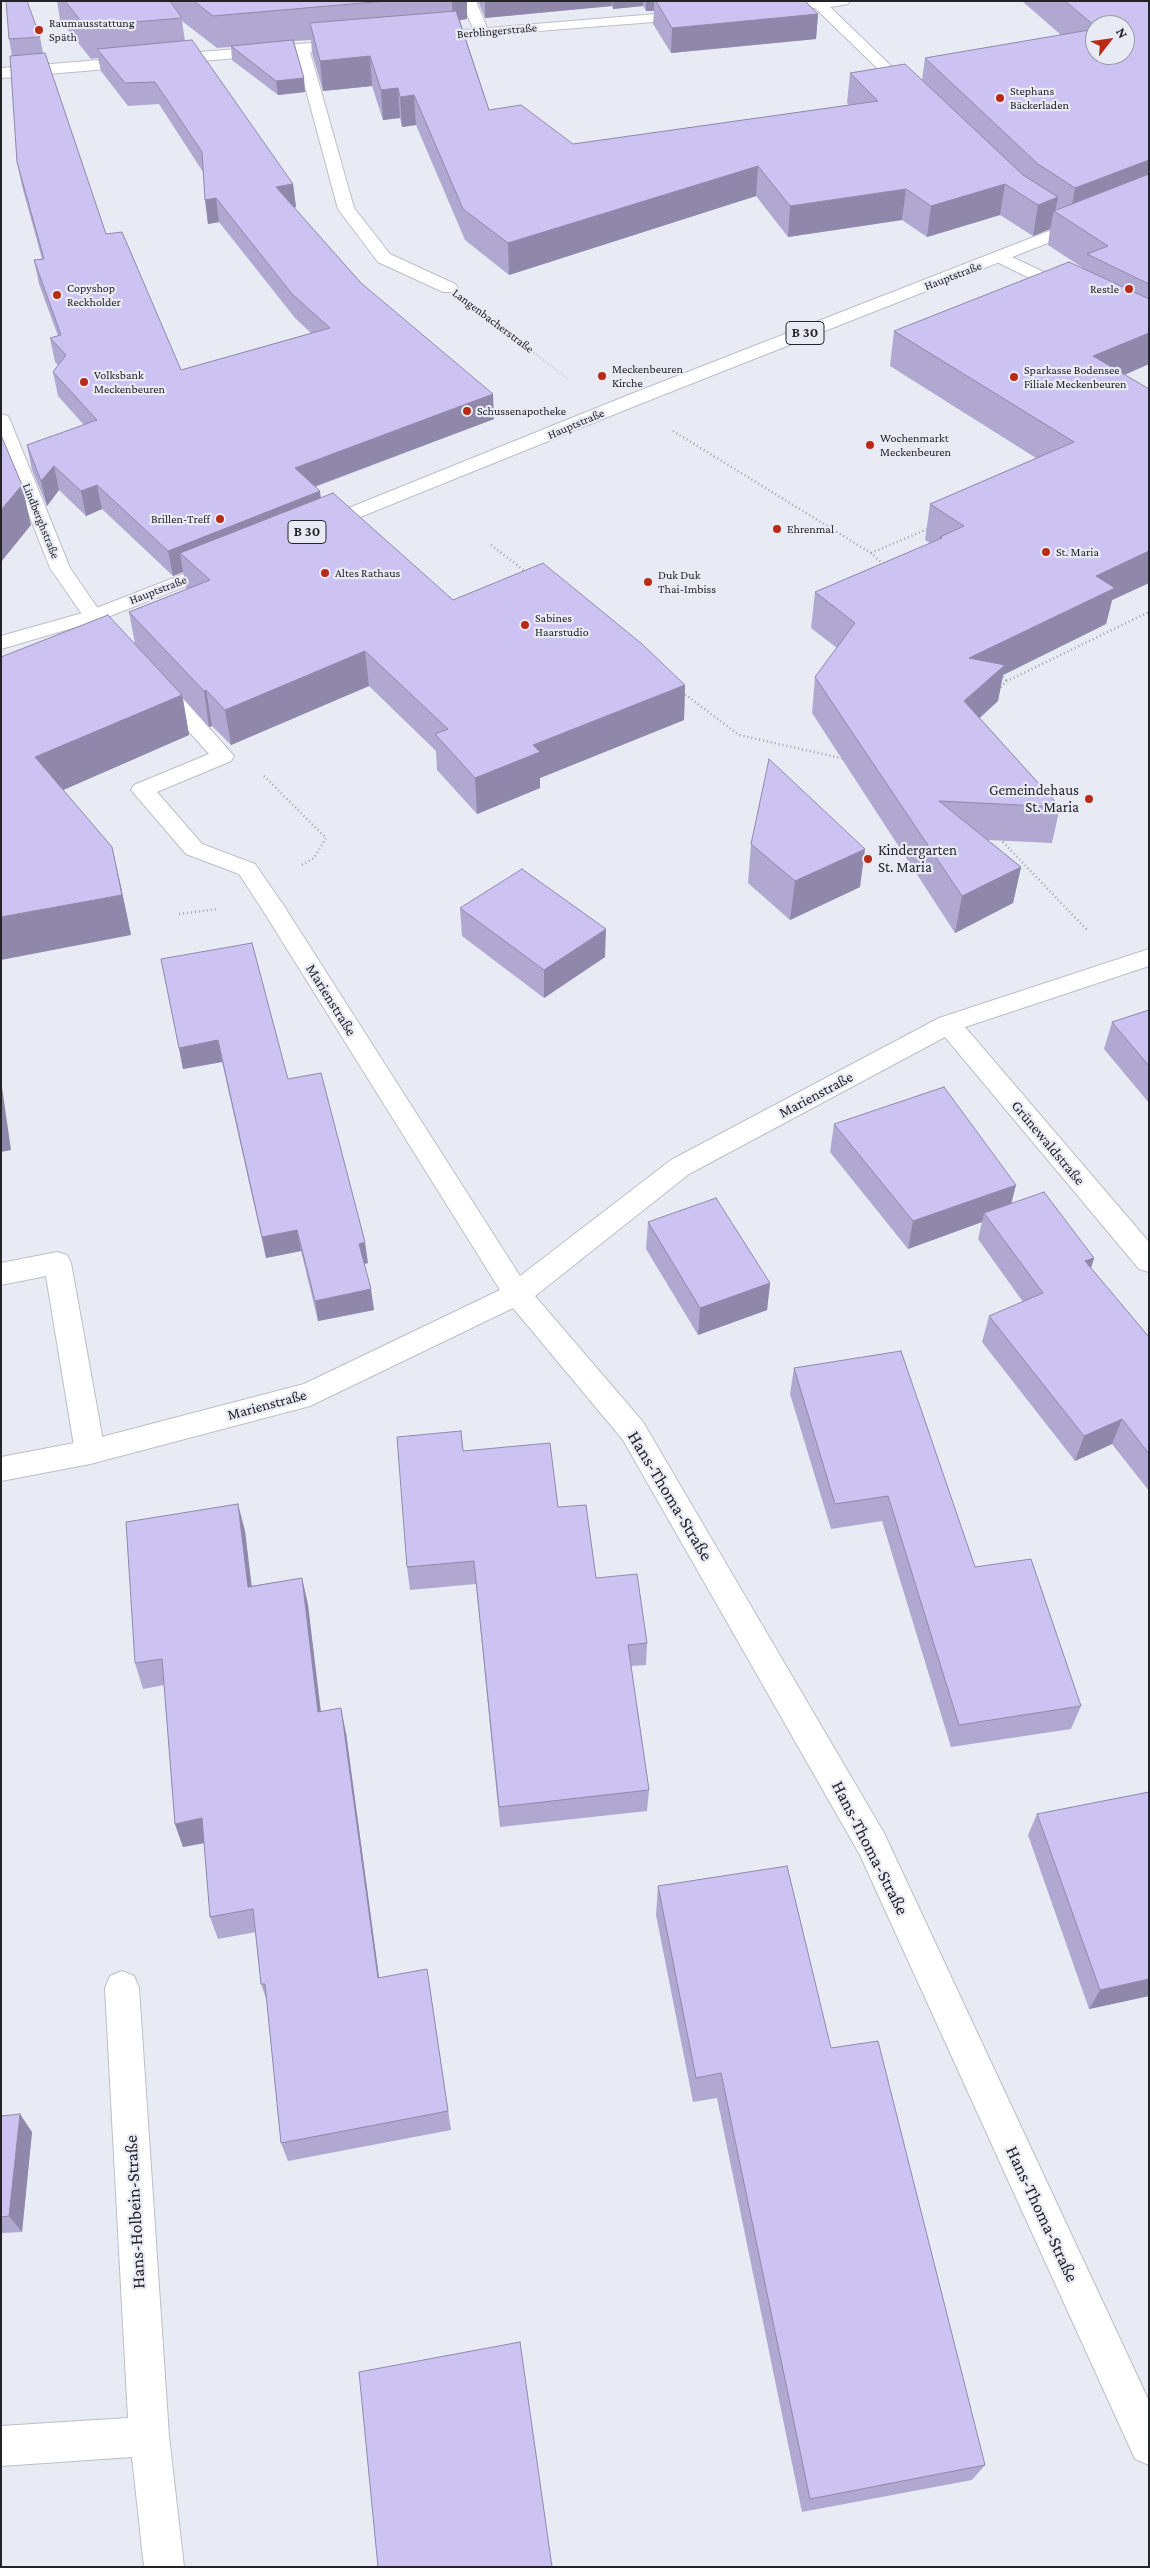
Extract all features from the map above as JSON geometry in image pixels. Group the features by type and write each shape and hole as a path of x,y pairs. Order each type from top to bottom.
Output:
{"street":[{"path":"469,1 482,32"},
{"path":"759,9 843,1"},
{"path":"817,3 927,108"},
{"name":"Berblingerstraße","path":"417,38 709,13"},
{"path":"1,73 359,43"},
{"name":"Langenbacherstraße","path":"302,48 346,209 384,258 449,288"},
{"name":"Hauptstraße","path":"305,533 609,410 1001,257 1149,197"},
{"path":"1054,220 1069,229"},
{"path":"1001,257 1088,301"},
{"name":"Lindberghstraße","path":"1,420 60,568 93,616 110,632"},
{"name":"Hauptstraße","path":"1,643 93,616 237,559"},
{"path":"150,676 223,756"},
{"name":"Marienstraße","path":"223,756 142,790 194,849 247,869 517,1294"},
{"name":"Marienstraße","path":"1,1470 90,1452 310,1394 517,1294 680,1167 948,1024 1149,957"},
{"name":"Grünewaldstraße","path":"948,1024 1149,1261"},
{"path":"1,1274 57,1263 90,1452"},
{"name":"Hans-Thoma-Straße","path":"517,1294 633,1431 872,1844 1149,2445"},
{"name":"Hans-Holbein-Straße","path":"122,1988 149,2436 164,2567"},
{"path":"1,2446 149,2436"}],"path":[{"name":"Langenbacherstraße","path":"449,288 609,410"},
{"path":"673,431 871,553 885,566"},
{"path":"871,553 934,526"},
{"path":"491,545 530,575"},
{"path":"994,694 1007,681 1149,612"},
{"path":"1000,674 1007,681"},
{"path":"677,688 739,736 835,758 853,759"},
{"path":"223,756 250,762 326,838 314,858 290,873 257,884"},
{"path":"994,833 1121,965"}],"building":[{"path":"6,1 27,1 40,37 9,39"},
{"path":"65,1 170,1 182,18 85,26"},
{"path":"194,1 386,1 213,16"},
{"path":"656,1 805,1 818,14 672,28"},
{"path":"1065,1 1149,1 1149,160 1075,188 1038,164 925,58 1085,31 1085,65 1135,65 1135,15 1085,15 1085,18"},
{"path":"456,11 489,110 521,105 573,144 878,101 850,73 905,64 1023,175 1058,197 1038,205 1005,184 931,206 906,189 790,206 758,166 508,243 463,209 414,95 400,97 398,88 381,90 370,56 320,61 310,23"},
{"path":"192,40 293,184 276,187 361,283 493,394 295,468 320,491 168,551 97,485 81,491 54,466 41,481 27,445 97,420 53,372 66,355 50,338 61,335 34,260 44,259 17,162 10,56 45,53 106,234 122,232 181,370 330,328 292,294 216,198 205,200 202,152 155,82 125,83 97,49"},
{"path":"293,40 304,78 276,81 231,46"},
{"path":"1149,174 1149,284 1087,254 1108,246 1054,211"},
{"path":"1069,262 1149,299 1149,333 1093,356 1149,389 1149,551 1096,576 1115,588 969,658 1005,665 964,701 1060,807 939,801 1021,867 962,896 815,677 855,623 815,592 942,538 940,537 964,526 930,504 1074,442 894,331"},
{"path":"1,435 22,485 1,510"},
{"path":"333,493 453,600 543,563 642,644 685,685 533,745 540,752 475,778 435,734 448,729 365,651 225,710 206,690 204,691 129,612 210,580 180,553"},
{"path":"108,615 182,695 35,757 112,847 122,895 1,917 1,657"},
{"path":"769,759 865,849 795,881 751,844"},
{"path":"522,869 606,929 544,970 460,908"},
{"path":"252,943 288,1079 321,1073 365,1242 359,1244 371,1289 315,1301 297,1230 262,1237 218,1040 179,1048 161,959"},
{"path":"1149,1010 1149,1066 1112,1022"},
{"path":"944,1087 1016,1185 913,1221 834,1124"},
{"path":"1044,1192 1094,1258 1085,1261 1149,1337 1149,1454 1122,1419 1084,1436 989,1316 1043,1293 984,1213"},
{"path":"716,1198 770,1283 700,1308 648,1222"},
{"path":"901,1351 975,1567 1031,1559 1081,1706 959,1725 888,1496 835,1504 794,1368"},
{"path":"461,1431 463,1451 550,1443 558,1507 586,1505 596,1578 637,1574 647,1643 628,1645 649,1790 499,1807 474,1561 407,1567 397,1437"},
{"path":"238,1504 248,1587 302,1578 318,1712 341,1708 378,1978 427,1969 448,2111 281,2143 265,1984 261,1984 253,1909 210,1917 202,1818 175,1824 162,1659 135,1663 126,1522"},
{"path":"1149,1792 1149,1979 1100,1990 1037,1814"},
{"path":"787,1866 831,2048 878,2041 985,2465 810,2499 721,2073 696,2078 658,1886"},
{"path":"20,2114 9,2216 1,2217 1,2116"},
{"path":"520,2342 552,2567 378,2567 359,2372"}],"place":[{"name":"Raumausstattung Späth","path":"39,30"},
{"name":"Stephans Bäckerladen","path":"1000,98"},
{"name":"Restle","path":"1129,289"},
{"name":"Copyshop Reckholder","path":"57,295"},
{"name":"Meckenbeuren Kirche","path":"602,376"},
{"name":"Sparkasse Bodensee Filiale Meckenbeuren","path":"1014,377"},
{"name":"Volksbank Meckenbeuren","path":"84,382"},
{"name":"Schussenapotheke","path":"467,411"},
{"name":"Wochenmarkt Meckenbeuren","path":"870,445"},
{"name":"Brillen-Treff","path":"220,519"},
{"name":"Ehrenmal","path":"777,529"},
{"name":"St. Maria","path":"1046,552"},
{"name":"Altes Rathaus","path":"325,573"},
{"name":"Duk Duk Thai-Imbiss","path":"648,582"},
{"name":"Sabines Haarstudio","path":"525,625"},
{"name":"Gemeindehaus St. Maria","path":"1089,799"},
{"name":"Kindergarten St. Maria","path":"868,859"}]}
